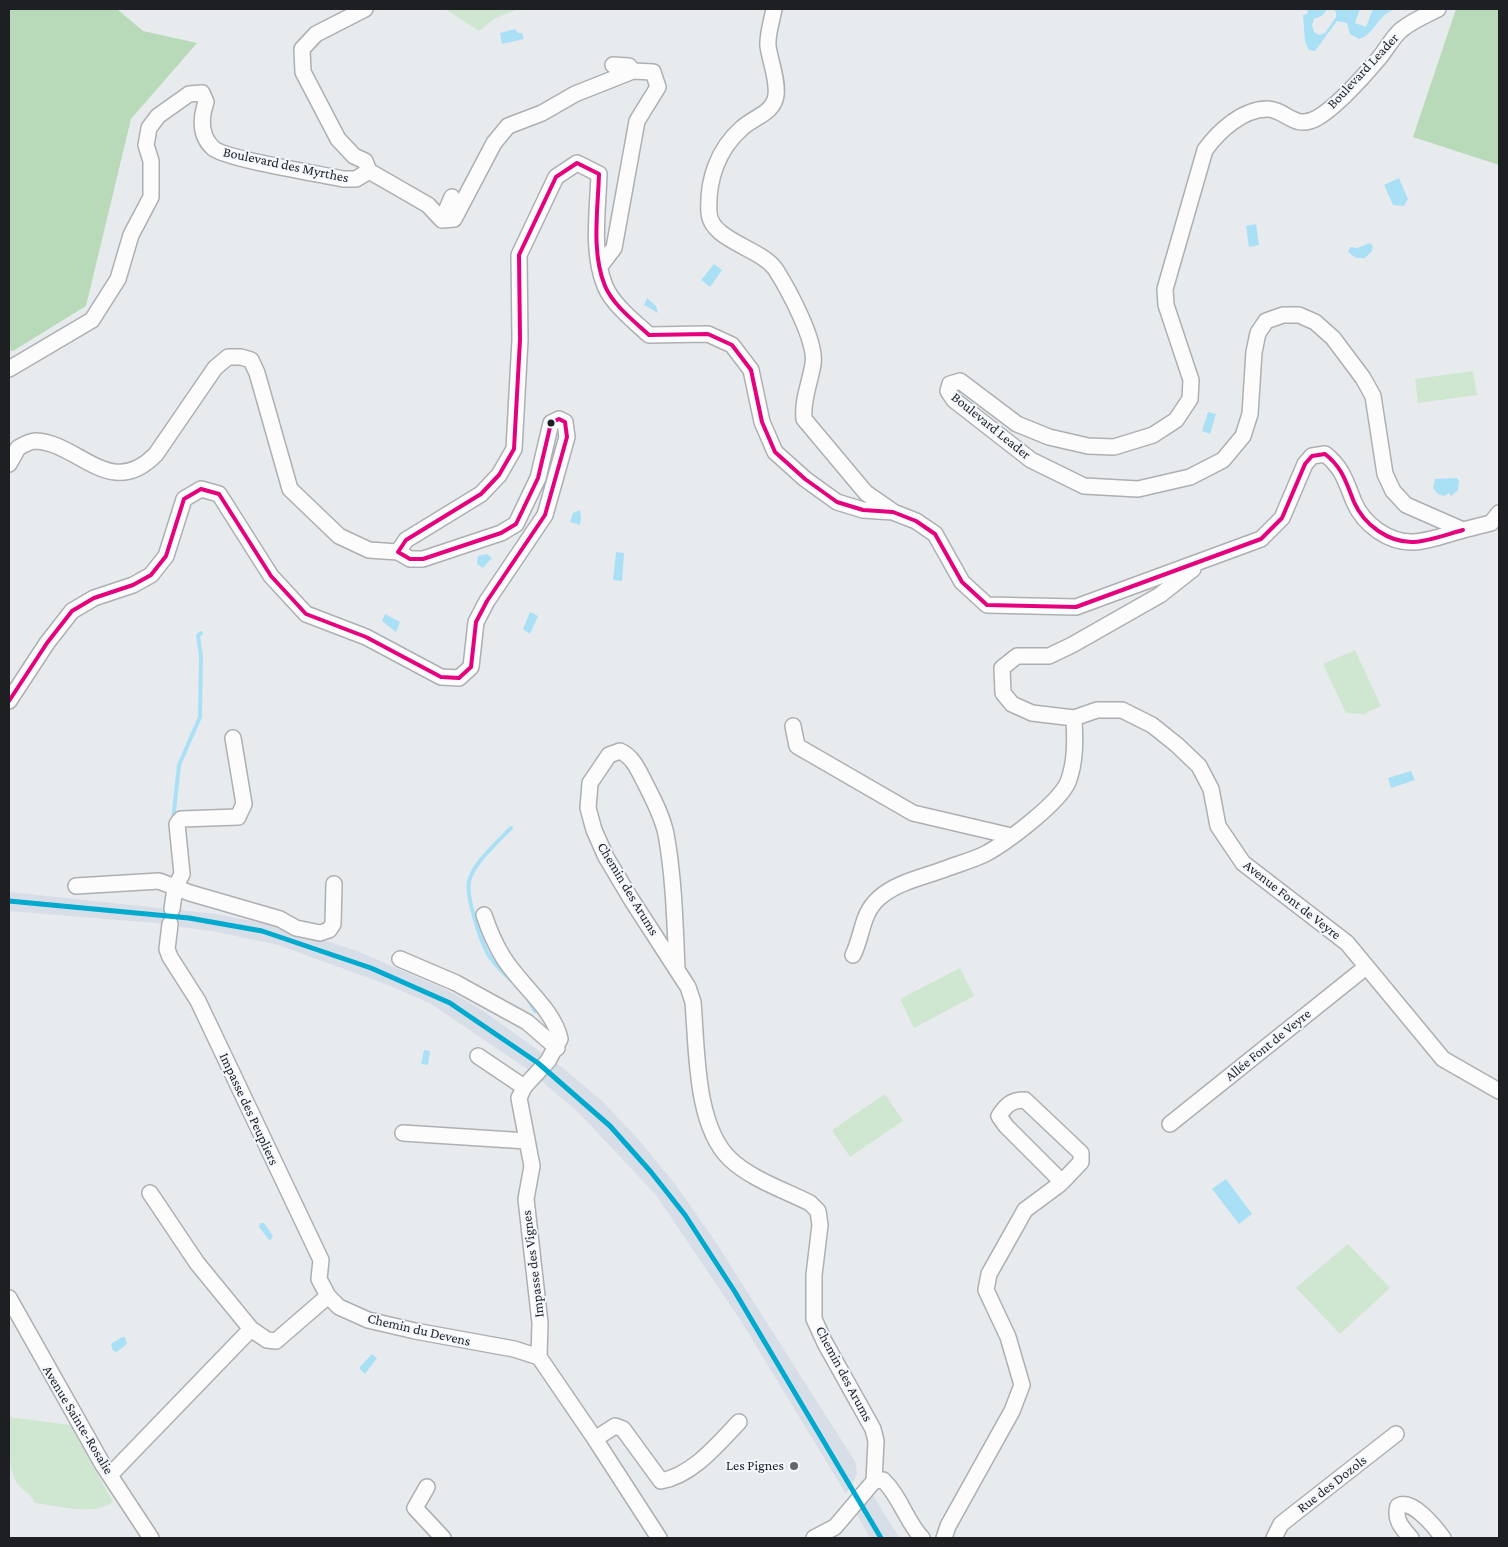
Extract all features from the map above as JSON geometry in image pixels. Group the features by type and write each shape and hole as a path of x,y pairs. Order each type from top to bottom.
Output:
{"street":[{"path":"364,9 316,34 302,49 303,72 338,140 354,156 364,161 369,171 439,199"},
{"path":"774,9 768,44 776,95 771,108 743,127 723,147 712,175 709,215 722,236 752,251 774,268 804,321 814,361 802,407 804,419 866,493 893,512 916,521 935,534 962,582 987,605 1076,607 1261,539 1282,518 1305,464 1312,456 1325,454 1336,463 1341,470 1357,508 1375,529 1397,540 1415,542 1491,523 1499,513"},
{"name":"Boulevard Leader","path":"1438,9 1400,31 1379,58 1343,96 1317,118 1305,122 1293,121 1282,113 1267,108 1249,113 1216,136 1205,150 1165,289 1166,305 1191,380 1190,399 1176,420 1153,434 1114,447 1088,446 1049,437 1017,424 960,381 950,384 948,391 954,400 1031,460 1084,486 1138,489 1190,477 1223,460 1243,436 1250,414 1254,352 1258,333 1266,321 1282,315 1299,315 1315,322 1333,338 1364,378 1373,396 1386,474 1393,491 1406,505 1463,530"},
{"path":"613,65 629,66 633,70"},
{"path":"442,220 454,218 494,143 508,126 542,113 575,94 633,70 653,72 658,88 638,120 614,248 601,265"},
{"name":"Boulevard des Myrthes","path":"9,369 92,320 118,279 130,235 151,197 152,161 146,146 148,128 158,116 189,94 202,93 206,102 201,118 203,134 213,148 236,157 342,178 356,180 369,171"},
{"path":"398,552 406,540 481,494 499,475 514,449 520,340 518,255 556,178 577,164 599,174 597,235 601,265 606,287 626,314 649,335 708,334 732,345 751,370 762,422 775,452 804,479 837,502 863,510 893,512"},
{"path":"439,199 442,220"},
{"path":"439,199 442,220"},
{"path":"9,464 18,448 35,441 58,447 86,463 107,471 124,472 144,466 156,454 214,368 228,357 240,357 251,360 258,373 290,489 339,536 369,550 398,552 410,559 423,559 501,533 516,524 538,478 551,423 559,419 565,422 567,435 545,515 487,601 476,622 471,667 459,678 442,676 366,637 306,614 271,576 220,494 201,490 184,499 166,556 151,575 134,585 94,598 72,611 47,643 9,701"},
{"name":"Avenue Font de Veyre","path":"1197,564 1189,573 1160,595 1072,645 1049,656 1017,656 1002,668 1003,692 1012,704 1032,713 1074,718 1097,710 1122,710 1152,726 1178,745 1199,766 1211,789 1218,826 1243,863 1347,943 1443,1059 1499,1091"},
{"path":"852,955 859,943 860,927 866,914 880,897 895,887 985,854 1051,804 1067,783 1075,755 1074,718"},
{"path":"793,726 797,746 913,813 1011,836"},
{"name":"Impasse des Peupliers","path":"233,738 244,804 238,817 181,819 177,824 182,874 175,888 167,949 170,958 198,1001 321,1260 318,1279 328,1296"},
{"name":"Chemin des Arums","path":"677,969 675,921 666,833 656,806 639,772 627,754 620,751 609,755 590,783 588,808 606,857 688,987 693,1002 705,1111 721,1148 730,1160 745,1170 810,1203 818,1211 820,1225 814,1276 814,1319 825,1343 874,1429 876,1440 874,1481"},
{"path":"76,886 159,881 175,888 280,919 296,928 320,933 329,930 332,924 334,884"},
{"path":"478,1056 524,1087 538,1074 557,1048 560,1039 557,1025 503,958 491,935 484,915"},
{"path":"400,959 456,983 520,1018 557,1048"},
{"name":"Allée Font de Veyre","path":"1170,1124 1366,967"},
{"name":"Impasse des Vignes","path":"524,1087 519,1098 532,1166 526,1199 540,1322 538,1357"},
{"path":"938,1538 945,1538 953,1518 1012,1411 1022,1386 1008,1337 986,1290 989,1274 1025,1210 1062,1182 1081,1162 1081,1153 1025,1100 1015,1100 1005,1106 999,1116 1006,1126 1062,1182"},
{"path":"402,1133 527,1141"},
{"path":"150,1193 197,1263 251,1329 267,1340 276,1341 328,1296"},
{"name":"Chemin du Devens","path":"328,1296 339,1307 368,1320 415,1331 514,1349 538,1357"},
{"name":"Avenue Sainte-Rosalie","path":"9,1298 19,1320 110,1475 152,1538"},
{"path":"110,1475 251,1329"},
{"path":"538,1357 596,1439 659,1538"},
{"path":"596,1439 615,1426 623,1430 661,1481 670,1479 709,1454 739,1422"},
{"name":"Rue des Dozols","path":"1274,1538 1281,1524 1396,1434"},
{"path":"814,1538 839,1532 874,1481 883,1480 890,1486 912,1528 922,1538"},
{"path":"427,1486 415,1508 443,1538"},
{"path":"1411,1538 1398,1520 1396,1513 1398,1506 1404,1503 1411,1504 1443,1538"}],"shaded area":[{"path":"9,892 216,914 262,923 314,937 357,951 447,990 479,1008 563,1068 603,1102 639,1140 675,1184 713,1238 856,1463 857,1474 846,1494 741,1321 656,1195 578,1112 530,1071 431,1004 388,985 278,945 217,932 155,923 9,911"},
{"path":"871,1492 900,1538 870,1538 855,1511"}],"green space":[{"path":"9,9 117,9 143,31 197,43 131,119 86,306 13,351 9,350"},
{"path":"445,9 518,9 494,19 479,31"},
{"path":"1456,9 1499,9 1499,165 1413,137"},
{"path":"1473,371 1477,395 1418,403 1415,379"},
{"path":"1355,650 1381,706 1364,714 1346,713 1323,664"},
{"path":"960,968 974,996 914,1028 900,999"},
{"path":"885,1094 903,1121 850,1157 832,1130"},
{"path":"1348,1244 1390,1288 1340,1334 1296,1288"},
{"path":"9,1417 70,1425 113,1502 105,1506 86,1509 35,1503 17,1483 14,1476 9,1451"}],"water":[{"path":"1308,9 1396,9 1384,16 1365,37 1359,39 1350,34 1347,23 1337,21 1315,51 1309,50 1305,42 1303,15 1307,14"},
{"path":"515,29 518,33 522,33 524,39 502,44 500,33"},
{"path":"1399,178 1408,199 1404,206 1393,205 1384,185"},
{"path":"1256,224 1259,245 1249,247 1246,226"},
{"path":"1370,243 1373,246 1372,251 1365,258 1356,258 1348,252 1350,247 1357,248"},
{"path":"714,264 722,270 710,287 701,280"},
{"path":"647,298 656,306 658,313 644,305"},
{"path":"1208,412 1216,414 1210,434 1202,431"},
{"path":"1457,478 1459,481 1458,490 1451,496 1449,493 1444,496 1438,494 1433,488 1435,479"},
{"path":"580,510 580,525 570,522 573,513"},
{"path":"616,552 624,553 622,581 613,580"},
{"path":"487,554 492,558 483,568 477,564 478,556"},
{"path":"530,612 538,616 530,634 523,629"},
{"path":"385,614 400,622 396,632 382,621"},
{"path":"1411,771 1415,780 1391,788 1388,778"},
{"path":"424,1050 430,1051 428,1065 421,1064"},
{"path":"1226,1179 1252,1214 1239,1224 1212,1189"},
{"path":"260,1223 264,1223 273,1236 270,1241 259,1227"},
{"path":"125,1337 127,1344 117,1352 113,1351 111,1344"},
{"path":"372,1354 377,1358 365,1374 359,1368"}],"pier":[{"path":"1327,9 1333,9 1336,12 1336,17 1325,33 1319,35 1314,32 1312,25 1314,19 1323,15"},
{"path":"1360,9 1373,9 1366,27 1355,23"}],"waterway":[{"path":"173,820 179,765 200,717 201,656 198,636 201,633"},
{"path":"511,828 475,868 469,882 469,888 474,917 484,946 498,968 512,981"},
{"path":"527,997 535,1011"}],"transit line":[{"path":"9,701 47,643 72,611 94,598 133,585 151,575 166,556 184,499 201,489 219,494 271,576 306,614 366,637 441,677 459,678 471,667 476,622 487,601 545,515 567,437 565,422 559,419 551,423 538,478 516,524 501,533 423,559 410,559 398,552 406,540 481,494 499,475 514,449 520,340 519,255 556,177 577,163 599,174 596,231 598,259 605,286 618,306 649,335 708,334 732,345 751,370 762,422 775,452 805,479 837,502 863,510 893,512 916,521 935,534 962,582 987,605 1076,607 1261,539 1282,518 1305,464 1312,456 1325,454 1336,464 1343,475 1358,510 1371,525 1387,536 1405,542 1414,542 1433,539 1463,530"},
{"path":"9,901 189,918 262,931 371,968 450,1003 538,1063 610,1126 651,1172 685,1215 735,1292 881,1538"}],"place":[{"name":"Les Pignes","path":"794,1466"}]}
